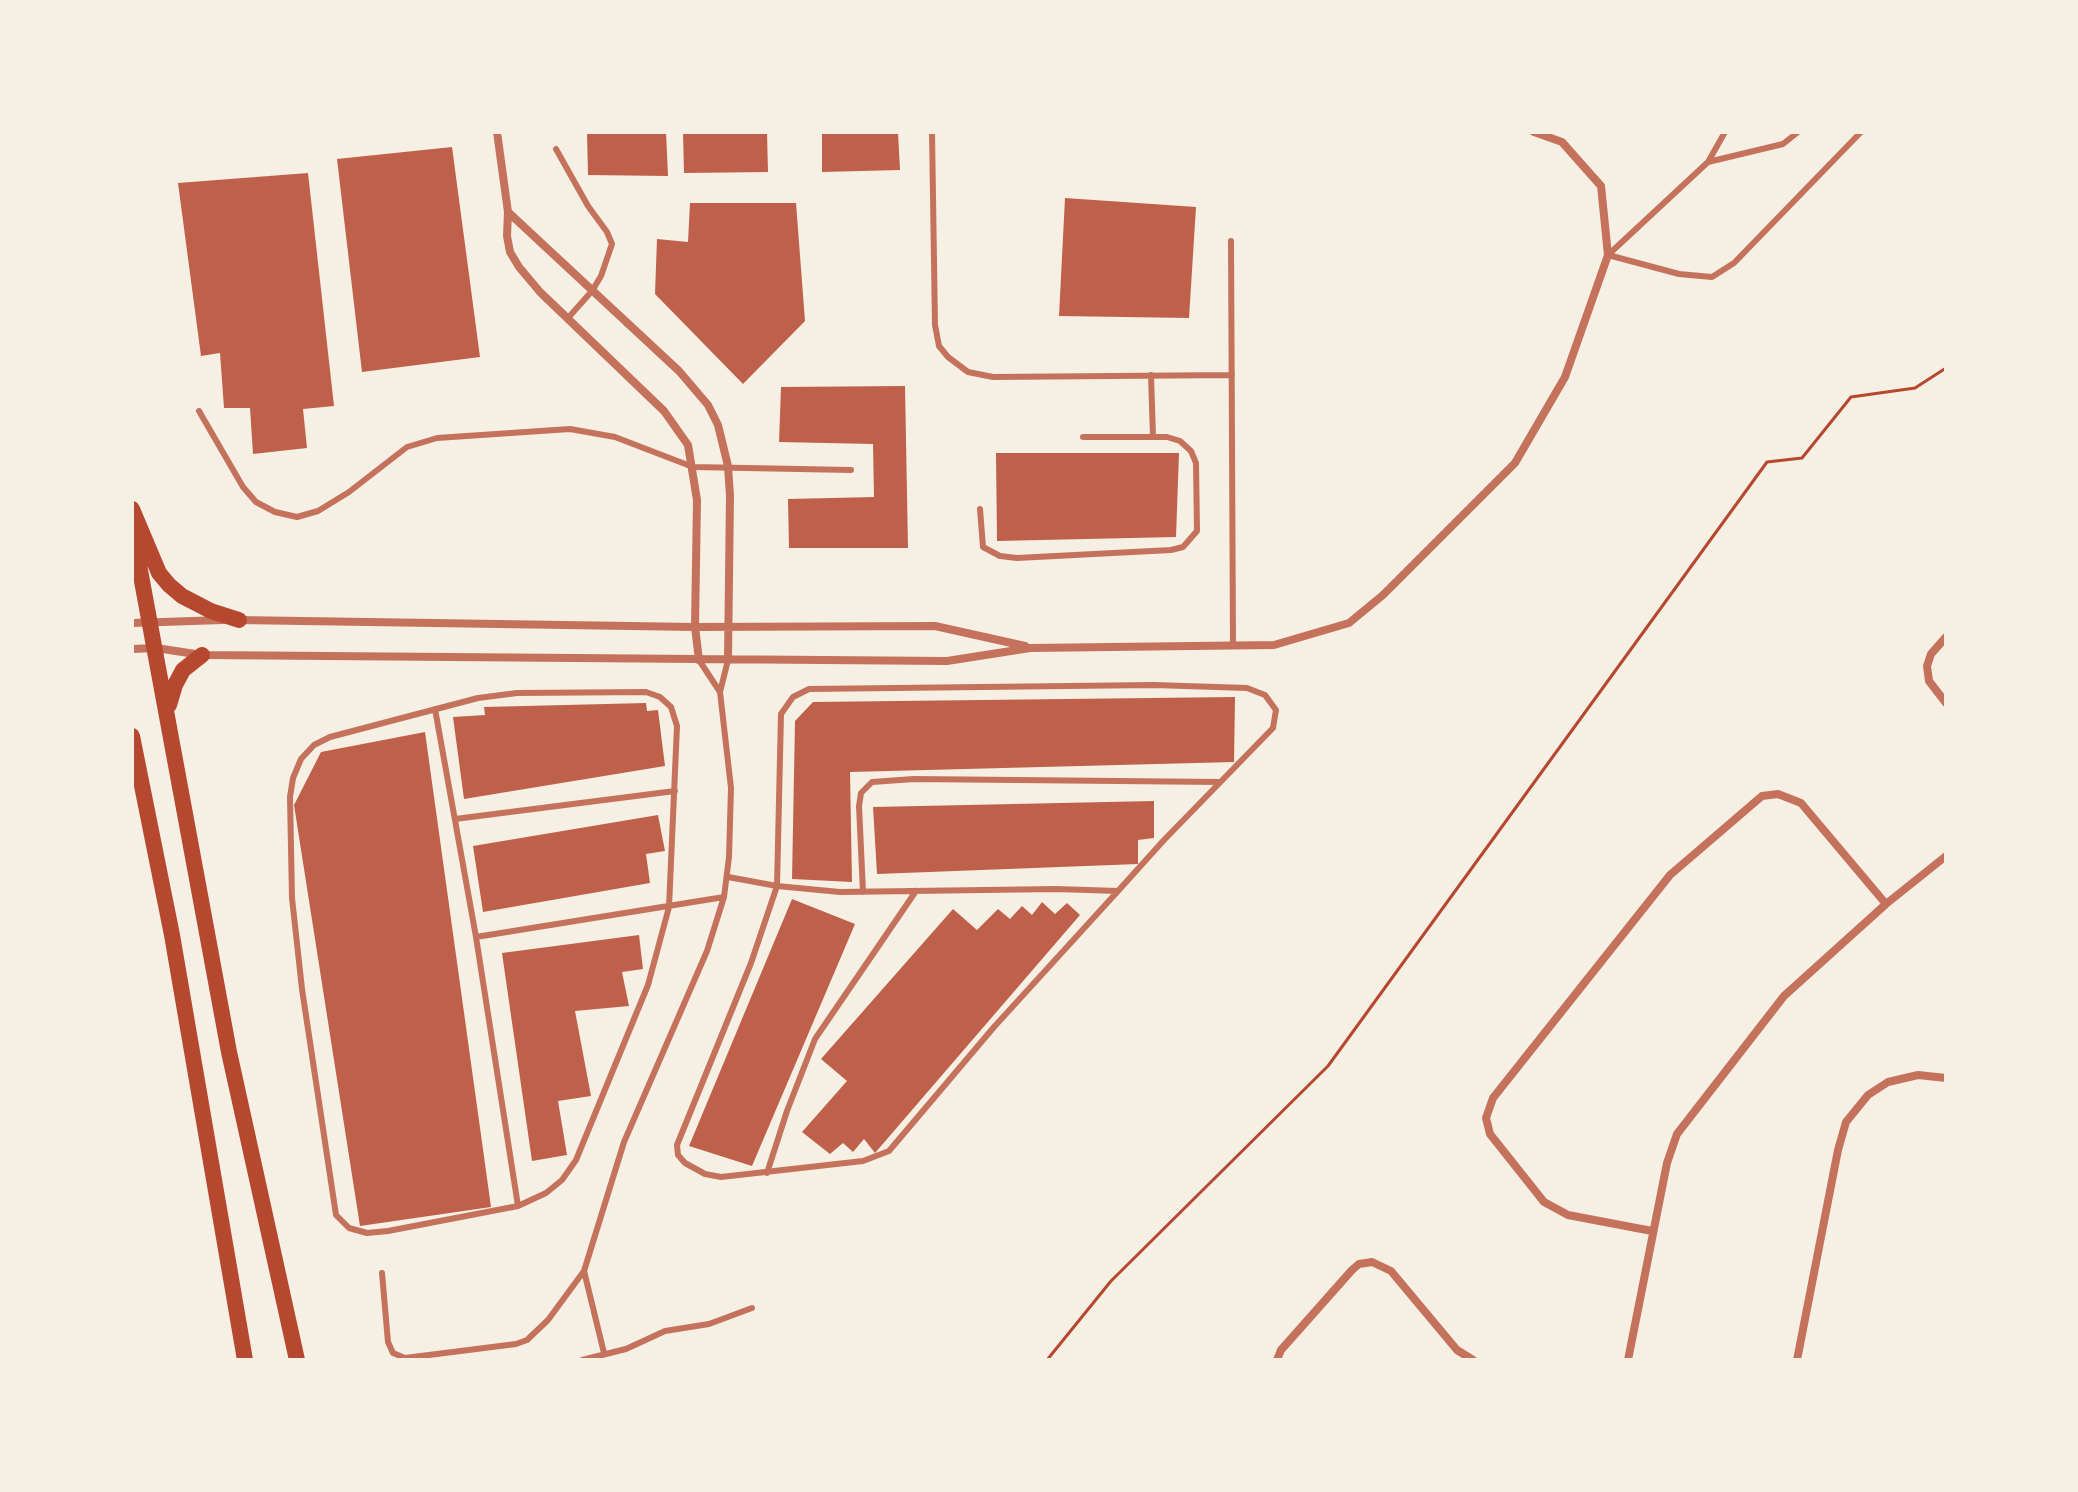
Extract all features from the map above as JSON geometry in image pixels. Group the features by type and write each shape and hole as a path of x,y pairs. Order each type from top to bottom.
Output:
{"main road":[{"path":"132,509 159,573 169,585 182,596 211,611 239,620"},
{"path":"132,527 229,1052 297,1360"},
{"path":"168,709 183,670 202,655"},
{"path":"132,738 172,935 245,1360"}],"street":[{"path":"497,132 510,252 530,281 671,419 688,445 697,500 695,627 699,660"},
{"path":"132,649 156,648 202,655 947,661 1030,648 1274,645 1349,623 1383,595 1515,463 1565,377 1608,255 1601,186 1562,142 1534,132"},
{"path":"508,212 679,371 708,405 718,425 728,466 730,496 728,660"},
{"path":"132,623 239,620 695,627 935,626 1030,648"},
{"path":"1946,637 1931,654 1927,674 1946,703"},
{"path":"1652,1231 1568,1215 1544,1202 1490,1134 1486,1118 1493,1098 1670,875 1762,796 1778,794 1801,803 1886,904"},
{"path":"1628,1360 1669,1152 1682,1126 1784,996 1886,904 1946,856"},
{"path":"1797,1360 1846,1122 1868,1095 1888,1082 1918,1075 1946,1078"},
{"path":"1277,1360 1281,1350 1352,1270 1365,1262 1379,1264 1391,1271 1462,1357 1473,1360"}],"lane":[{"path":"932,132 935,325 939,346 948,357 968,372 993,377 1232,375"},
{"path":"1608,255 1708,162 1725,132"},
{"path":"1708,162 1783,144 1798,132"},
{"path":"1608,255 1679,274 1712,277 1734,263 1861,132"},
{"path":"556,149 612,244 611,254 592,291 568,318"},
{"path":"1231,241 1233,645"},
{"path":"1151,375 1153,437"},
{"path":"199,411 243,487 256,502 275,512 297,517 318,511 349,492 407,447 437,438 570,429 593,431 693,467 851,470"},
{"path":"980,509 983,547 1000,556 1017,558 1183,547 1197,531 1196,463 1191,451 1180,441 1167,437 1083,437"},
{"path":"699,660 720,692"},
{"path":"382,1273 388,1342 393,1353 405,1358 527,1340 548,1320 584,1271 624,1142 707,951 724,897 728,877 731,788 720,692 728,660"},
{"path":"1154,685 1247,688 1265,695 1276,710 1273,728 1220,782 994,1027 889,1151 863,1161 721,1177 705,1174 685,1163 678,1155 677,1145 751,963 777,886 781,714 793,697 809,689 1154,685"},
{"path":"646,692 660,697 671,707 677,726 669,907 648,985 576,1160 562,1180 546,1193 518,1206 367,1233 349,1228 336,1215 302,989 292,898 289,827 293,778 301,759 314,745 330,737 435,709 478,698 517,693 646,692"},
{"path":"435,709 476,937 518,1206"},
{"path":"863,892 859,806 861,793 872,782 958,779 1220,782"},
{"path":"455,819 675,791"},
{"path":"728,877 777,886 863,892 1118,891"},
{"path":"767,1173 815,1039 916,891"},
{"path":"476,937 724,897"},
{"path":"584,1271 604,1353"},
{"path":"582,1360 626,1349 665,1331 709,1324 752,1308"}],"path":[{"path":"1047,1360 1111,1281 1328,1066 1767,462 1802,458 1851,397 1915,388 1946,368"}],"building":[{"path":"587,132 666,132 668,176 588,175"},
{"path":"683,132 767,132 768,172 684,173"},
{"path":"822,132 898,132 900,170 822,172"},
{"path":"452,147 480,357 362,372 337,159"},
{"path":"308,173 334,406 303,409 307,448 253,454 250,408 224,408 220,353 201,356 178,183"},
{"path":"1065,198 1196,207 1189,318 1059,316"},
{"path":"690,203 796,203 805,321 743,384 655,294 657,239 688,242"},
{"path":"905,386 908,548 789,548 788,499 874,497 873,444 779,442 781,387"},
{"path":"996,453 1179,453 1176,537 997,541"},
{"path":"1235,697 1234,762 850,772 852,882 792,879 795,721 813,702"},
{"path":"646,703 647,711 658,710 665,766 464,799 453,717 485,715 484,707"},
{"path":"425,732 491,1207 360,1226 294,805 321,752"},
{"path":"1154,801 1154,838 1138,840 1138,864 877,874 873,807"},
{"path":"658,815 665,851 646,854 650,883 483,912 473,846"},
{"path":"792,899 855,924 752,1166 689,1146"},
{"path":"1042,902 1055,914 1067,903 1080,915 875,1153 864,1139 853,1152 843,1143 830,1154 802,1132 847,1081 821,1059 953,909 977,930 998,909 1010,919 1022,906 1032,915"},
{"path":"639,935 643,969 622,972 629,1006 575,1011 591,1096 558,1101 567,1155 532,1161 502,953"}]}
